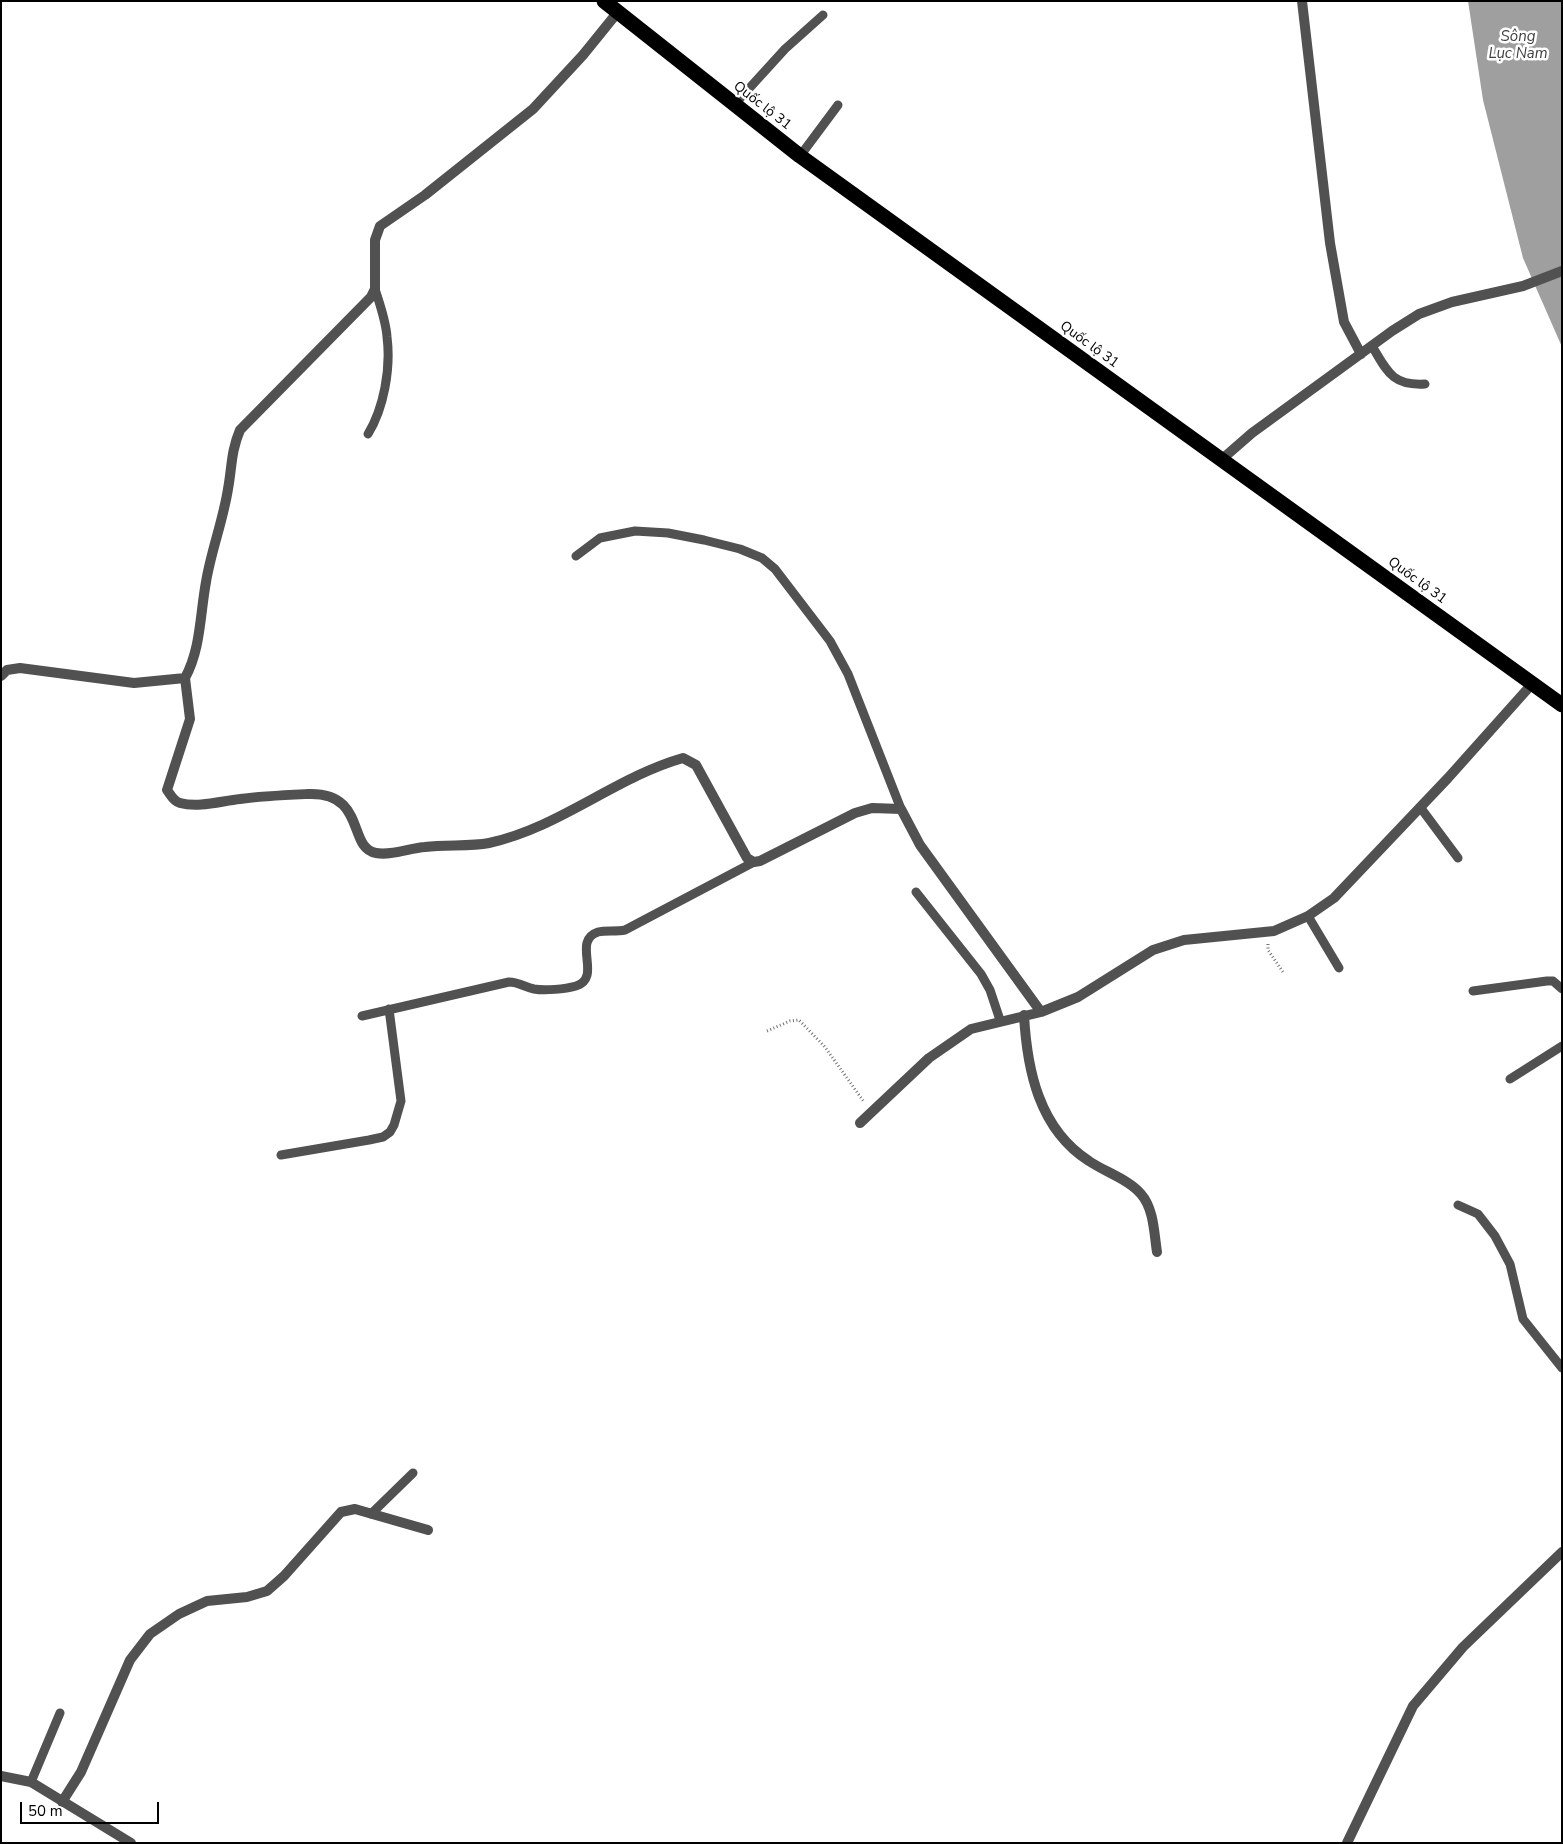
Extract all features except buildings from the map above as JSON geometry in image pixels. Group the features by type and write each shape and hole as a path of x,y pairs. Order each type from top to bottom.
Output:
{"highway":[{"name":"Quốc lộ 31","path":"604,1 800,156 1562,705"}],"street":[{"path":"1302,1 1330,243 1344,322 1361,354"},
{"path":"617,13 584,55 533,109 424,195 380,226 375,240 375,289 366,304 240,430 232,448 228,489 206,581 198,638 191,666 185,678 190,720 167,790 174,800 180,803 209,804 242,799 310,794 325,795 338,799 345,806 366,848 373,852 382,853 424,846 489,843 534,827 610,792 655,766 683,758 696,765 747,858 754,862 760,861 855,813 872,808 901,809 920,845 1041,1012"},
{"path":"1221,460 1252,433 1419,314 1452,302 1523,286 1562,272"},
{"path":"1,676 7,670 20,668 134,683 185,678"},
{"path":"860,1123 929,1058 971,1029 1000,1020 1041,1012 1078,997 1153,950 1184,940 1274,930 1308,916 1334,898 1532,684"},
{"path":"1024,1015 1026,1052 1034,1085 1054,1128 1088,1160 1140,1193 1150,1211 1157,1252"},
{"path":"62,1802 81,1772 130,1660 150,1634 179,1614 207,1601 247,1597 267,1591 284,1576 341,1512 355,1508 428,1530"},
{"path":"1347,1843 1413,1706 1463,1647 1562,1552"},
{"path":"1,1776 31,1782 131,1843"}],"lane":[{"path":"734,105 784,49 823,15"},
{"path":"800,156 838,104"},
{"path":"368,434 376,422 381,405 388,351 384,320 375,289"},
{"path":"1372,346 1388,372 1399,382 1409,385 1425,384"},
{"path":"576,556 600,538 635,531 668,533 704,540 740,549 762,558 775,569 830,641 848,674 901,809"},
{"path":"1420,807 1458,858"},
{"path":"362,1016 508,982 517,982 535,989 576,986 584,981 588,975 589,966 585,951 593,934 600,931 613,933 625,930 754,862"},
{"path":"916,892 981,974 990,990 1000,1020"},
{"path":"1308,916 1339,968"},
{"path":"1472,991 1547,981 1553,981 1562,989"},
{"path":"281,1155 369,1140 390,1132 401,1101 389,1009"},
{"path":"1510,1079 1562,1046"},
{"path":"1458,1205 1478,1214 1495,1236 1510,1264 1523,1319 1562,1368"},
{"path":"371,1514 413,1473"},
{"path":"31,1782 60,1713"}],"path":[{"path":"1274,930 1268,943 1268,950 1283,972"},
{"path":"767,1031 790,1021 799,1020 825,1047 871,1113"}],"water":[{"name":"Sông Lục Nam","path":"1468,1 1562,1 1562,347 1523,258 1483,100"}]}
